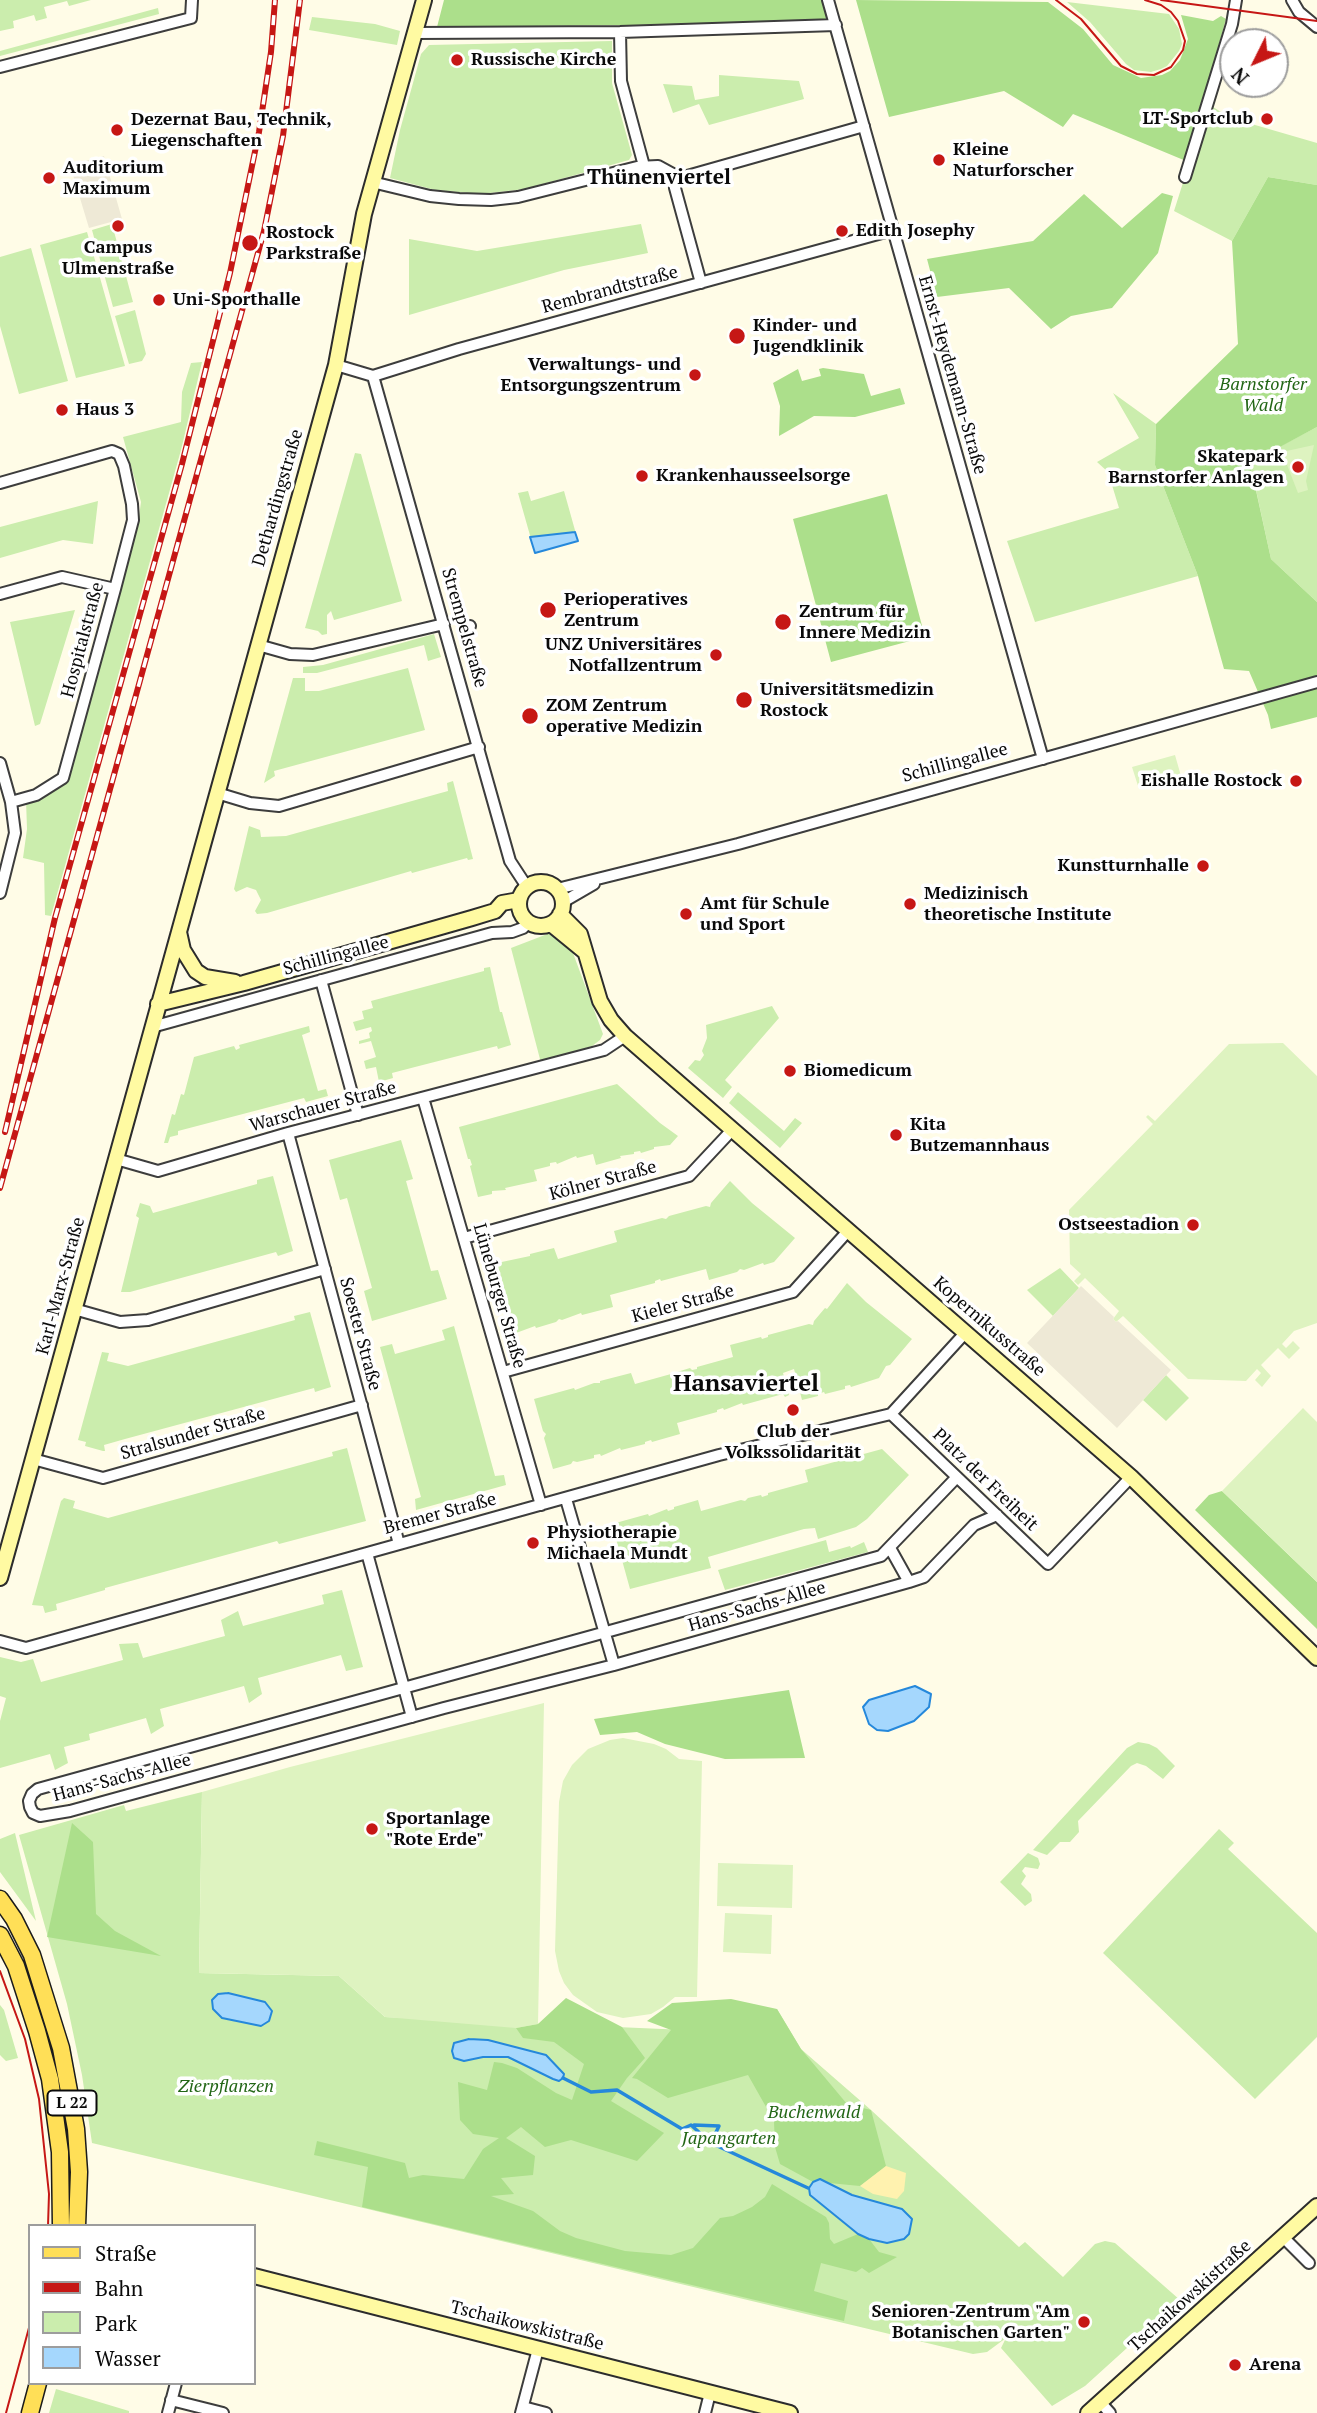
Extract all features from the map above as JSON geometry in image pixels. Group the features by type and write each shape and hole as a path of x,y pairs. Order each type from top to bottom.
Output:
{"main road":[{"name":"L 22","path":"0,1899 14,1919 32,1955 61,2048 76,2129 79,2172 77,2224"},
{"name":"L 22","path":"0,1935 16,1966 50,2079 60,2152 61,2224"},
{"path":"30,2413 37,2385"}],"street":[{"path":"0,68 191,18 192,0"},
{"name":"Dethardingstraße","path":"158,1004 336,365 347,315 356,249 372,181 424,0"},
{"name":"Ernst-Heydemann-Straße","path":"828,0 1042,759"},
{"path":"1185,177 1232,24 1236,0"},
{"path":"1292,0 1299,12 1317,27"},
{"path":"414,33 620,32 835,25"},
{"path":"620,32 621,81 644,166"},
{"path":"372,181 430,196 491,200 547,191 644,166 658,166 680,178 864,126"},
{"path":"674,176 701,283"},
{"name":"Rembrandtstraße","path":"373,376 459,349 894,230"},
{"path":"336,365 373,376"},
{"name":"Strempelstraße","path":"373,376 522,899"},
{"name":"Hospitalstraße","path":"0,483 112,451 119,454 124,466 133,520 63,779 12,808"},
{"path":"0,594 62,577 115,589"},
{"path":"258,645 290,654 313,655 444,624"},
{"name":"Schillingallee","path":"152,1027 492,933 512,932 528,923 538,926 558,908 603,879 768,836 1317,682"},
{"path":"217,793 250,803 279,806 479,747"},
{"path":"0,763 12,808 13,844 0,893"},
{"path":"0,817 12,808"},
{"name":"Schillingallee","path":"158,1004 244,983 495,911 506,914 539,882 552,885 558,908"},
{"path":"522,899 528,923"},
{"name":"Kopernikusstraße","path":"558,908 580,934 604,1011 625,1036 1131,1477 1317,1658"},
{"path":"179,930 183,950 196,971 205,977 244,983"},
{"path":"321,980 358,1115"},
{"name":"Karl-Marx-Straße","path":"0,1578 158,1004"},
{"name":"Warschauer Straße","path":"116,1159 158,1171 288,1133 540,1068 604,1049 625,1036"},
{"name":"Lüneburger Straße","path":"423,1098 541,1505"},
{"name":"Kölner Straße","path":"464,1238 689,1176 733,1129"},
{"name":"Soester Straße","path":"288,1133 399,1544"},
{"name":"Kieler Straße","path":"503,1372 793,1292 848,1231"},
{"path":"74,1309 120,1322 138,1322 325,1269"},
{"path":"891,1414 966,1332"},
{"name":"Stralsunder Straße","path":"33,1459 103,1478 362,1405"},
{"name":"Platz der Freiheit","path":"891,1414 1048,1564 1131,1477"},
{"name":"Bremer Straße","path":"0,1641 26,1648 719,1454 891,1414"},
{"name":"Hans-Sachs-Allee","path":"957,1477 881,1556 38,1789 32,1794 30,1807 38,1816 48,1816 614,1665 909,1582 924,1577 974,1525 997,1515"},
{"path":"566,1499 614,1665"},
{"path":"890,1548 909,1582"},
{"path":"367,1553 412,1717"},
{"name":"Tschaikowskistraße","path":"1088,2413 1105,2408 1317,2206"},
{"path":"1283,2237 1309,2263"},
{"name":"Tschaikowskistraße","path":"256,2277 790,2413"},
{"path":"538,2349 522,2410 546,2413"},
{"path":"168,2413 175,2385"},
{"path":"705,2413 710,2393"},
{"path":"171,2400 223,2413"}],"green space":[{"path":"0,0 91,0 69,6 67,1 44,7 47,18 36,21 34,15 13,21 14,28 0,31"},
{"path":"444,0 824,0 830,23 437,27"},
{"path":"856,0 1048,2 1083,29 1113,65 1141,78 1162,75 1180,60 1188,39 1181,15 1213,21 1221,16 1226,19 1223,28 1219,28 1219,44 1186,161 1073,114 1063,127 1004,91 889,117"},
{"path":"1067,2 1169,14 1179,29 1182,44 1167,66 1151,72 1134,70 1090,22"},
{"path":"158,8 159,14 0,56 0,51"},
{"path":"312,17 375,24 400,31 397,45 309,30"},
{"path":"612,41 612,83 632,155 629,160 525,189 481,194 435,190 390,178 421,54 429,45"},
{"path":"719,75 799,81 804,99 709,125 699,104 673,113 663,84 692,86 695,100 719,96"},
{"path":"1208,104 1231,118 1317,143 1317,185 1268,177 1232,241 1174,211"},
{"name":"Barnstorfer Wald","path":"1268,177 1317,185 1317,427 1250,463 1271,559 1317,602 1317,717 1271,729 1268,715 1249,671 1224,669 1198,576 1155,465 1156,424 1238,344 1232,241"},
{"path":"1162,193 1173,196 1158,253 1112,308 1071,316 1051,329 1009,288 937,297 927,259 1033,241 1084,194 1122,228"},
{"path":"112,224 133,302 113,307 92,230"},
{"path":"641,224 648,253 564,270 409,315 409,239 477,251"},
{"path":"87,232 125,366 76,378 40,245"},
{"path":"31,248 68,381 19,394 0,326 0,257"},
{"path":"135,310 146,354 142,361 129,364 115,316"},
{"path":"202,362 181,450 51,916 45,915 44,863 23,858 27,829 26,800 67,779 138,524 141,502 123,437 181,422 182,392 191,363"},
{"path":"798,369 802,381 821,376 819,369 864,374 871,396 900,388 905,404 855,417 814,416 779,436 780,406 773,383"},
{"path":"1113,393 1156,424 1155,465 1198,576 1035,622 1007,541 1119,508 1108,472 1097,462 1139,438"},
{"path":"1317,427 1317,602 1271,559 1250,462"},
{"name":"Skatepark Barnstorfer Anlagen","path":"1314,445 1306,481 1308,490 1298,493 1282,452"},
{"path":"355,453 361,454 402,601 334,620 331,611 327,615 327,634 322,635 318,631 305,628"},
{"path":"528,491 531,501 564,491 578,541 535,553 518,493"},
{"path":"887,494 925,637 831,662 793,519"},
{"path":"98,501 93,544 63,540 0,558 0,527"},
{"path":"75,610 40,724 35,726 10,622"},
{"path":"434,634 441,657 428,661 424,645 317,673 303,673 303,667 323,665"},
{"path":"408,668 425,730 274,771 275,776 264,783 293,678 305,678 305,691 319,691"},
{"path":"1175,755 1181,776 1139,789 1132,767"},
{"path":"453,781 473,859 467,858 412,873 411,871 267,913 257,914 255,911 261,900 256,890 247,887 236,892 234,889 249,826 260,830 261,837 286,836 448,791 447,783"},
{"path":"550,933 573,953 603,1034 592,1046 541,1063 511,948"},
{"path":"490,967 511,1045 498,1049 497,1046 392,1073 393,1078 379,1082 376,1067 366,1069 364,1061 376,1057 371,1041 359,1044 359,1041 370,1038 371,1027 356,1031 353,1022 364,1019 362,1011 373,1008 371,1001 484,971 484,968"},
{"path":"772,1006 779,1018 725,1080 732,1087 723,1098 688,1068 695,1060 700,1061 704,1055 702,1051 707,1038 706,1025"},
{"path":"309,1026 310,1032 302,1035 318,1091 326,1089 328,1096 306,1102 304,1098 178,1131 178,1135 170,1137 168,1143 164,1143 172,1114 175,1115 181,1094 184,1095 194,1057 234,1046 236,1050 240,1048 239,1045"},
{"name":"Ostseestadion","path":"1283,1043 1317,1076 1317,1323 1294,1331 1282,1344 1286,1348 1293,1341 1300,1348 1289,1359 1278,1348 1261,1365 1271,1376 1262,1387 1255,1380 1261,1373 1257,1369 1246,1381 1188,1379 1123,1316 1116,1322 1113,1319 1119,1311 1085,1278 1078,1285 1074,1281 1081,1274 1070,1264 1069,1210 1153,1124 1146,1117 1148,1115 1155,1121 1229,1044"},
{"path":"617,1084 678,1136 670,1145 654,1147 641,1153 634,1152 596,1165 593,1154 577,1158 576,1156 557,1164 550,1163 550,1166 534,1170 537,1181 492,1191 492,1194 478,1197 470,1166 472,1165 459,1127"},
{"path":"738,1092 784,1131 795,1118 802,1123 780,1148 729,1103"},
{"path":"401,1140 413,1179 406,1181 431,1271 438,1270 447,1299 372,1321 364,1291 372,1288 347,1198 340,1200 329,1160"},
{"path":"273,1176 293,1251 278,1256 276,1252 130,1292 121,1292 139,1218 136,1216 140,1203 150,1206 153,1213 257,1184 257,1180"},
{"path":"730,1181 795,1238 774,1262 740,1269 709,1280 706,1269 661,1281 660,1279 655,1283 610,1295 613,1307 582,1315 581,1313 516,1333 497,1263 554,1248 558,1259 617,1242 614,1231 710,1207"},
{"path":"1060,1268 1079,1288 1053,1316 1027,1290"},
{"path":"847,1283 912,1339 890,1365 886,1366 879,1378 802,1400 794,1369 783,1373 789,1395 785,1397 783,1394 724,1410 723,1408 677,1423 680,1434 621,1450 620,1448 601,1456 594,1455 594,1458 573,1461 553,1469 544,1438 546,1434 534,1399 631,1373 635,1384 733,1357 730,1345 813,1325"},
{"path":"310,1312 331,1387 315,1392 314,1388 125,1439 104,1445 105,1451 85,1446 86,1442 78,1440 102,1352 109,1353 107,1361 128,1366 295,1320 294,1316"},
{"path":"454,1326 495,1476 504,1475 506,1485 416,1510 415,1499 421,1497 380,1347 392,1344 395,1354 445,1340 442,1330"},
{"path":"1166,1375 1189,1398 1166,1421 1143,1400"},
{"path":"1303,1408 1317,1422 1317,1582 1222,1491"},
{"path":"347,1448 366,1521 279,1544 277,1541 105,1588 56,1604 57,1610 45,1613 43,1606 32,1605 64,1498 75,1501 73,1508 108,1518 333,1456 332,1452"},
{"path":"882,1449 909,1475 856,1527 818,1539 815,1528 804,1529 708,1557 711,1568 630,1589 612,1524 667,1509 668,1511 698,1500 701,1511 761,1495 762,1497 808,1482 805,1470"},
{"path":"1222,1491 1317,1582 1317,1629 1195,1510 1209,1495"},
{"path":"826,1540 829,1552 850,1546 851,1548 864,1542 868,1552 725,1590 718,1570"},
{"path":"342,1590 363,1667 346,1671 341,1655 258,1678 262,1694 249,1703 244,1686 160,1709 164,1726 151,1734 146,1718 89,1734 90,1740 64,1747 68,1763 55,1770 50,1754 0,1768 0,1721 6,1698 0,1696 0,1657 21,1662 33,1659 41,1682 123,1660 119,1644 138,1643 143,1658 225,1636 221,1620 238,1611 243,1626 324,1604 322,1595"},
{"path":"789,1690 805,1758 725,1759 665,1744 637,1732 600,1735 594,1719"},
{"name":"Sportanlage \"Rote Erde\"","path":"544,1703 538,2024 516,2028 385,2017 339,1976 199,1973 202,1792"},
{"path":"623,1738 654,1744 679,1759 702,1761 697,1997 675,1997 651,2014 623,2018 597,2012 573,1995 559,1971 555,1951 559,1802 563,1781 572,1765 588,1749"},
{"path":"1138,1742 1157,1748 1175,1766 1163,1779 1146,1766 1137,1763 1131,1766 1078,1821 1079,1832 1070,1842 1060,1842 1047,1855 1033,1850 1127,1748"},
{"path":"202,1792 199,1973 339,1976 385,2017 709,2031 777,2009 801,2049 1019,2247 1025,2242 1063,2277 1095,2244 1105,2241 1115,2243 1180,2300 1085,2386 1052,2406 1001,2348 1006,2338 987,2352 973,2354 92,2143 82,2075 67,2004 19,1835 124,1805 126,1811"},
{"path":"72,1823 93,1842 96,1914 115,1931 161,1956 47,1937"},
{"path":"1219,1829 1234,1843 1228,1849 1317,1933 1317,2037 1255,2099 1103,1953"},
{"path":"15,1833 36,1921 0,1872 0,1839"},
{"path":"1028,1853 1038,1858 1040,1864 1038,1869 1025,1867 1022,1871 1026,1876 1021,1884 1031,1894 1032,1901 1025,1906 1000,1882"},
{"path":"718,1863 793,1865 792,1908 717,1906"},
{"path":"725,1913 772,1915 771,1954 723,1952"},
{"path":"566,1998 622,2027 645,2058 611,2101 664,2133 637,2161 571,2140 545,2147 521,2127 506,2138 535,2156 533,2175 501,2178 514,2194 491,2196 533,2211 560,2231 576,2238 625,2251 671,2255 693,2248 720,2218 733,2216 752,2207 765,2197 772,2184 826,2217 830,2239 834,2244 858,2234 869,2239 879,2252 897,2257 869,2273 862,2268 856,2272 821,2263 814,2291 848,2301 844,2321 362,2207 368,2167 314,2155 317,2141 405,2163 409,2178 423,2175 464,2179 483,2149 499,2138 473,2134 460,2120 458,2082 487,2090 494,2062 502,2063 517,2068 572,2100 584,2064 554,2042 523,2038 516,2028 538,2024"},
{"name":"Buchenwald","path":"731,1999 777,2009 801,2049 847,2104 871,2110 886,2166 860,2186 829,2183 820,2179 813,2182 780,2164 775,2147 774,2121 748,2075 668,2098 632,2078 671,2030 647,2021 672,2003"},
{"path":"0,2005 4,2010 18,2058 6,2061 0,2055"},
{"path":"56,2389 129,2411 129,2413 49,2413"}],"sand":[{"path":"886,2166 906,2173 904,2191 897,2199 873,2194 860,2186"}],"shaded area":[{"path":"104,156 122,219 89,228 70,165"},
{"path":"1081,1286 1116,1322 1171,1370 1117,1428 1027,1343"}],"water":[{"path":"575,532 578,541 535,553 530,537"},
{"path":"915,1686 931,1694 929,1707 914,1721 888,1731 877,1730 869,1724 863,1707 869,1700"},
{"path":"228,1993 265,2002 272,2011 269,2021 261,2026 222,2018 213,2009 212,2000 218,1994"},
{"path":"469,2039 488,2040 546,2055 564,2074 563,2078 559,2081 553,2079 508,2057 483,2057 464,2061 454,2058 454,2043"},
{"path":"820,2179 852,2195 902,2209 912,2219 909,2234 904,2239 887,2243 858,2234 810,2195 809,2188 813,2182"}],"waterway":[{"path":"563,2078 591,2092 617,2090 682,2129 691,2125 711,2143 808,2188"},
{"path":"694,2125 719,2126 711,2143"}],"tram line":[{"path":"1056,0 1081,19 1121,66 1137,74 1154,75 1171,67 1183,50 1185,41 1178,21 1171,12 1161,5 1145,0"},
{"path":"1161,0 1317,21"},
{"path":"0,1971 25,2039 39,2099 49,2194 48,2224"},
{"path":"6,2413 28,2331"}],"railway":[{"path":"5,1132 55,918 182,464 230,273 259,132 271,52 275,0"},
{"path":"0,1188 264,231 283,136 300,0"}],"place":[{"name":"Russische Kirche","path":"457,60"},
{"name":"LT-Sportclub","path":"1267,119"},
{"name":"Dezernat Bau, Technik, Liegenschaften","path":"117,130"},
{"name":"Kleine Naturforscher","path":"939,160"},
{"name":"Auditorium Maximum","path":"49,178"},
{"name":"Campus Ulmenstraße","path":"118,226"},
{"name":"Edith Josephy","path":"842,231"},
{"name":"Rostock Parkstraße","path":"250,243"},
{"name":"Uni-Sporthalle","path":"159,300"},
{"name":"Kinder- und Jugendklinik","path":"737,336"},
{"name":"Verwaltungs- und Entsorgungszentrum","path":"695,375"},
{"name":"Haus 3","path":"62,410"},
{"name":"Skatepark Barnstorfer Anlagen","path":"1298,467"},
{"name":"Krankenhausseelsorge","path":"642,476"},
{"name":"Perioperatives Zentrum","path":"548,610"},
{"name":"Zentrum für Innere Medizin","path":"783,622"},
{"name":"UNZ Universitäres Notfallzentrum","path":"716,655"},
{"name":"Universitätsmedizin Rostock","path":"744,700"},
{"name":"ZOM Zentrum operative Medizin","path":"530,716"},
{"name":"Eishalle Rostock","path":"1296,781"},
{"name":"Kunstturnhalle","path":"1203,866"},
{"name":"Medizinisch theoretische Institute","path":"910,904"},
{"name":"Amt für Schule und Sport","path":"686,914"},
{"name":"Biomedicum","path":"790,1071"},
{"name":"Kita Butzemannhaus","path":"896,1135"},
{"name":"Ostseestadion","path":"1193,1225"},
{"name":"Club der Volkssolidarität","path":"793,1410"},
{"name":"Physiotherapie Michaela Mundt","path":"533,1543"},
{"name":"Sportanlage \"Rote Erde\"","path":"372,1829"},
{"name":"Senioren-Zentrum \"Am Botanischen Garten\"","path":"1084,2322"},
{"name":"Arena","path":"1235,2365"}],"district":[{"name":"Thünenviertel","path":"659,178"},
{"name":"Hansaviertel","path":"746,1384"}],"park label":[{"name":"Zierpflanzen","path":"226,2087"},
{"name":"Japangarten","path":"729,2139"}]}
